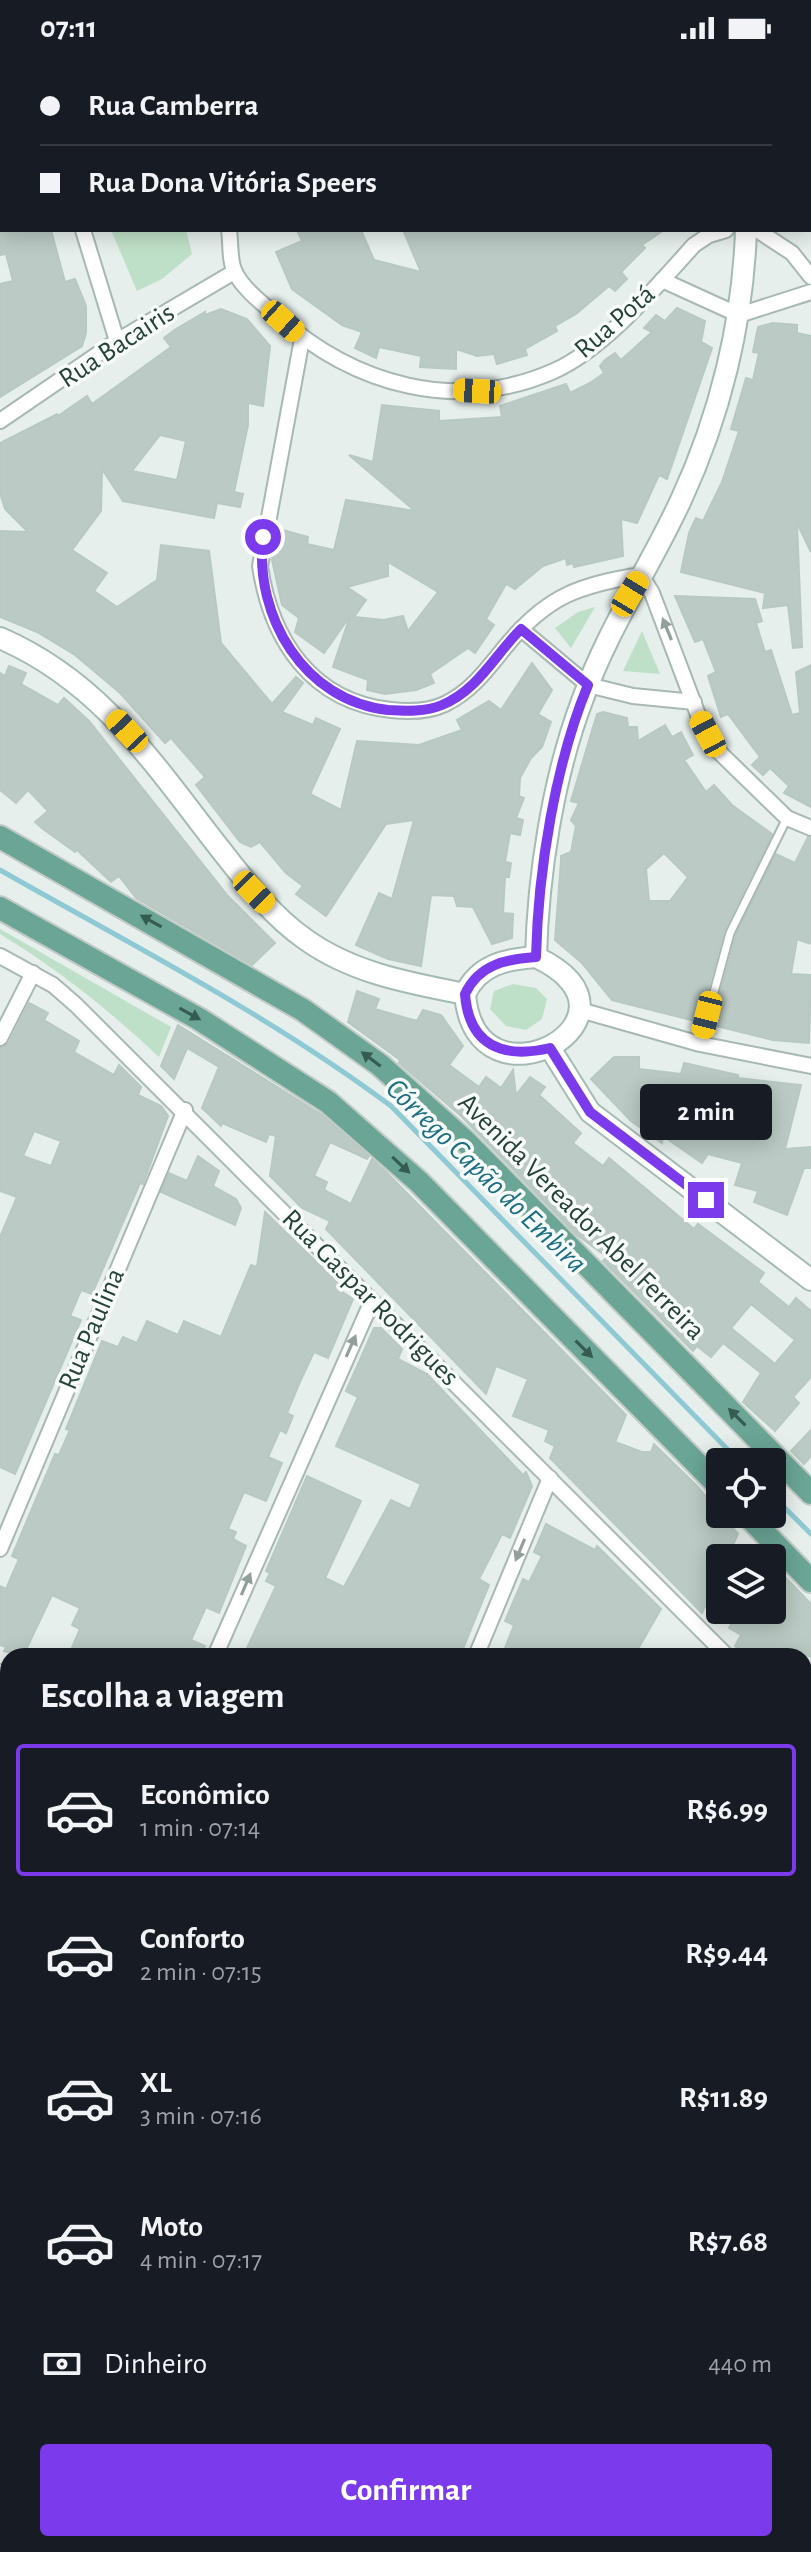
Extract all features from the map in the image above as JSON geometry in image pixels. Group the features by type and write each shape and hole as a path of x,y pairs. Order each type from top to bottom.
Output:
{"main road":[{"name":"Avenida Vereador Abel Ferreira","path":"0,837 291,1003 380,1065 465,1141 811,1493"},
{"path":"0,908 199,1019 328,1102 419,1182 706,1473"},
{"path":"760,1528 811,1581"}],"street":[{"path":"84,232 117,341"},
{"path":"229,232 234,272"},
{"name":"Rua Potá","path":"234,272 302,339 371,378 412,387 490,389 556,370 588,349 662,280 694,245 719,232"},
{"path":"536,957 538,903 568,745 588,685 619,613 681,500 706,437 739,315 746,232"},
{"path":"760,232 792,253 811,277"},
{"name":"Rua Bacairis","path":"0,421 117,341 234,272"},
{"path":"662,280 739,315 811,292"},
{"path":"302,339 260,566 264,595 279,631 297,660 334,695 372,708 408,711 433,708 472,687 521,629 555,599 573,589 641,575"},
{"path":"641,575 652,593 694,702 716,749 787,818 811,828"},
{"path":"521,629 588,685 633,696 694,702"},
{"path":"0,638 36,654 70,676 99,701 127,731 254,892 306,940 376,975 465,994"},
{"name":"Rua Gaspar Rodrigues","path":"0,956 33,973 76,1005 185,1110 719,1648"},
{"path":"536,957 565,977 575,992 580,1010 572,1031 550,1048 529,1053 494,1047 472,1026 465,994 481,971 499,963 536,957"},
{"path":"0,1038 33,973"},
{"path":"580,1010 700,1044 811,1066"},
{"path":"550,1048 590,1112 811,1280"},
{"name":"Rua Paulina","path":"0,1549 185,1110"},
{"path":"219,1648 372,1301"},
{"path":"479,1648 550,1478"}],"lane":[{"path":"700,1044 730,933 787,818"}],"green space":[{"path":"112,232 186,232 192,254 162,279 137,291"},
{"path":"595,607 571,648 555,628 578,612"},
{"path":"642,631 660,674 623,671"},
{"path":"0,929 171,1027 159,1057 83,991 0,934"},
{"path":"513,984 536,988 547,999 542,1019 526,1030 506,1026 490,1009 494,991"}],"building":[{"path":"0,232 52,232 65,282 75,279 86,306 86,333 82,346 0,397 0,284 13,281 6,254 0,255"},
{"path":"298,232 362,232 374,260 421,272 404,232 661,232 642,245 645,248 621,272 627,279 615,291 609,286 576,314 555,326 557,331 525,349 527,355 497,364 494,354 477,356 456,349 456,369 420,367 421,356 379,347 376,358 355,348 362,332 342,325 292,289 276,252 302,241"},
{"path":"677,308 705,321 701,342 712,348 667,479 659,475 637,523 621,519 623,556 574,567 573,563 567,565 566,558 543,566 515,589 506,584 486,619 494,625 475,653 468,648 430,674 434,683 416,690 385,694 367,690 368,680 333,667 350,616 324,653 295,632 299,618 282,605 272,560 279,529 308,537 307,544 334,550 346,500 415,511 349,455 373,462 382,405 439,411 439,421 502,417 500,406 566,384 570,393 590,383 604,373 600,366 605,360 615,353 621,360 652,332 644,328 656,315 665,321","holes":["388,562 438,592 408,631 403,616 384,620 354,617 366,600 347,587 388,576"]},
{"path":"221,309 247,319 270,346 263,406 248,403 248,425 234,492 243,494 240,507 217,503 214,518 123,501 102,469 101,511 72,550 107,573 94,591 117,607 157,580 161,545 209,551 221,643 272,704 296,677 303,683 282,712 313,725 316,718 340,729 310,794 341,810 357,741 419,745 462,730 457,720 489,701 501,710 532,663 552,690 538,714 551,722 542,747 531,758 520,778 519,796 524,798 516,818 523,820 520,835 510,833 505,862 511,863 509,877 505,877 503,913 513,914 512,938 492,944 473,907 457,906 454,896 431,895 421,966 388,959 356,945 379,893 392,899 414,820 386,824 326,916 296,894 303,886 286,873 260,842 251,847 240,842 196,785 205,777 171,738 165,743 120,693 75,655 37,632 0,617 0,531 28,532 5,509 0,493 0,443 58,416 87,396 92,404 171,347 164,338 205,312 205,315","holes":["160,435 186,441 177,480 132,471"]},
{"path":"773,323 797,325 797,333 811,336 811,552 797,523 802,647 793,648 788,605 763,608 765,593 681,572 689,533 696,518 703,521 722,482 739,431 731,429 746,378 753,380 759,353 753,352 758,327"},
{"path":"675,596 755,599 762,621 756,623 765,652 771,650 792,715 800,713 796,672 811,665 811,807 784,793 789,786 770,768 763,775 752,765 760,757 728,714 721,717 708,676 716,672 703,639 695,642"},
{"path":"9,666 26,673 21,684 58,705 64,698 89,721 228,896 275,943 252,965 136,898 119,876 111,882 77,850 75,852 43,829 35,822 48,811 28,790 16,803 0,790 0,673 5,676"},
{"path":"603,712 627,718 628,727 637,727 638,741 665,725 672,737 681,732 693,755 684,760 706,792 714,785 732,805 772,834 724,930 699,1022 612,1000 582,963 555,940 561,856 571,852 576,826 571,820 579,803 571,801 597,714","holes":["664,853 688,877 670,901 649,901 646,869"]},
{"path":"808,837 811,838 811,944 797,939 791,974 811,975 809,1043 773,1040 712,1025 736,935 776,854 795,863"},
{"path":"357,991 379,999 375,1009 417,1021 423,1010 441,1015 463,1046 449,1065 479,1087 486,1077 501,1088 513,1070 516,1095 530,1077 545,1087 539,1095 581,1133 573,1143 603,1166 609,1158 694,1229 698,1224 764,1273 758,1282 789,1307 796,1298 811,1311 811,1377 793,1397 799,1403 775,1431 743,1402 761,1373 723,1343 711,1357 697,1346 693,1351 603,1261 607,1257 577,1235 460,1115 399,1063 400,1060 348,1022","holes":["751,1304 795,1340 775,1364 731,1328"]},
{"path":"29,1003 48,1013 44,1020 79,1041 74,1052 114,1075 119,1065 141,1087 138,1095 161,1106 168,1116 143,1184 140,1183 92,1294 81,1290 70,1316 81,1320 15,1474 0,1467 0,1237 17,1197 0,1191 0,1048 9,1043","holes":["34,1131 61,1141 51,1166 23,1156"]},
{"path":"178,1025 322,1115 369,1156 367,1159 330,1142 314,1176 327,1182 324,1190 351,1204 372,1159 626,1415 615,1442 642,1452 651,1452 654,1444 697,1486 706,1497 706,1528 733,1528 738,1534 733,1544 706,1544 706,1604 702,1613 550,1458 555,1446 545,1441 549,1430 513,1416 528,1379 496,1366 486,1394 326,1229 330,1221 302,1208 270,1176 276,1136 269,1134 266,1142 222,1123 221,1126 202,1108 219,1067 187,1048 174,1079 161,1066"},
{"path":"614,1057 639,1057 639,1069 681,1074 684,1063 738,1075 738,1078 801,1085 785,1149 811,1147 811,1168 804,1168 787,1215 754,1202 758,1191 735,1185 742,1163 708,1154 702,1163 663,1136 662,1143 631,1121 591,1079"},
{"path":"198,1156 219,1171 213,1186 236,1199 241,1208 235,1225 161,1192 169,1173 187,1181"},
{"path":"265,1212 341,1286 338,1289 353,1299 328,1358 314,1352 299,1384 287,1413 293,1416 286,1433 280,1430 268,1457 282,1463 266,1501 244,1492 228,1529 236,1532 233,1539 246,1546 219,1613 206,1607 191,1640 204,1648 72,1648 80,1629 72,1625 80,1608 52,1595 27,1648 0,1645 0,1586 6,1589 19,1559 12,1556 55,1454 59,1455 70,1430 66,1429 102,1341 118,1347 123,1337 137,1343 147,1321 178,1335 184,1321 221,1337 251,1265 257,1267"},
{"path":"374,1328 381,1328 402,1349 398,1359 427,1374 523,1475 526,1472 532,1486 510,1538 502,1534 479,1579 489,1585 463,1648 247,1648 276,1586 266,1581 270,1573 266,1571 307,1476 361,1501 325,1578 344,1587 391,1500 410,1509 421,1484 336,1446 358,1397 346,1391"},
{"path":"811,1430 811,1456 804,1464 791,1451"},
{"path":"546,1524 595,1550 597,1546 661,1609 639,1648 505,1648 514,1625 505,1621 523,1579 529,1582 542,1556 534,1552"},
{"path":"786,1578 811,1604 811,1648 737,1648 735,1646 741,1635 729,1628 731,1624 786,1624"}],"waterway":[{"name":"Córrego Capão do Embira","path":"0,870 248,1011 391,1106 726,1448"},
{"name":"Córrego Capão do Embira","path":"786,1509 811,1534"}],"route":[{"path":"263,537 260,566 264,595 279,631 297,660 334,695 372,708 408,711 433,708 472,687 521,629 588,685 568,745 553,817 538,903 536,957 499,963 481,971 471,981 465,994 466,1011 472,1026 494,1047 529,1053 550,1048 572,1088 590,1112 706,1200"}]}
